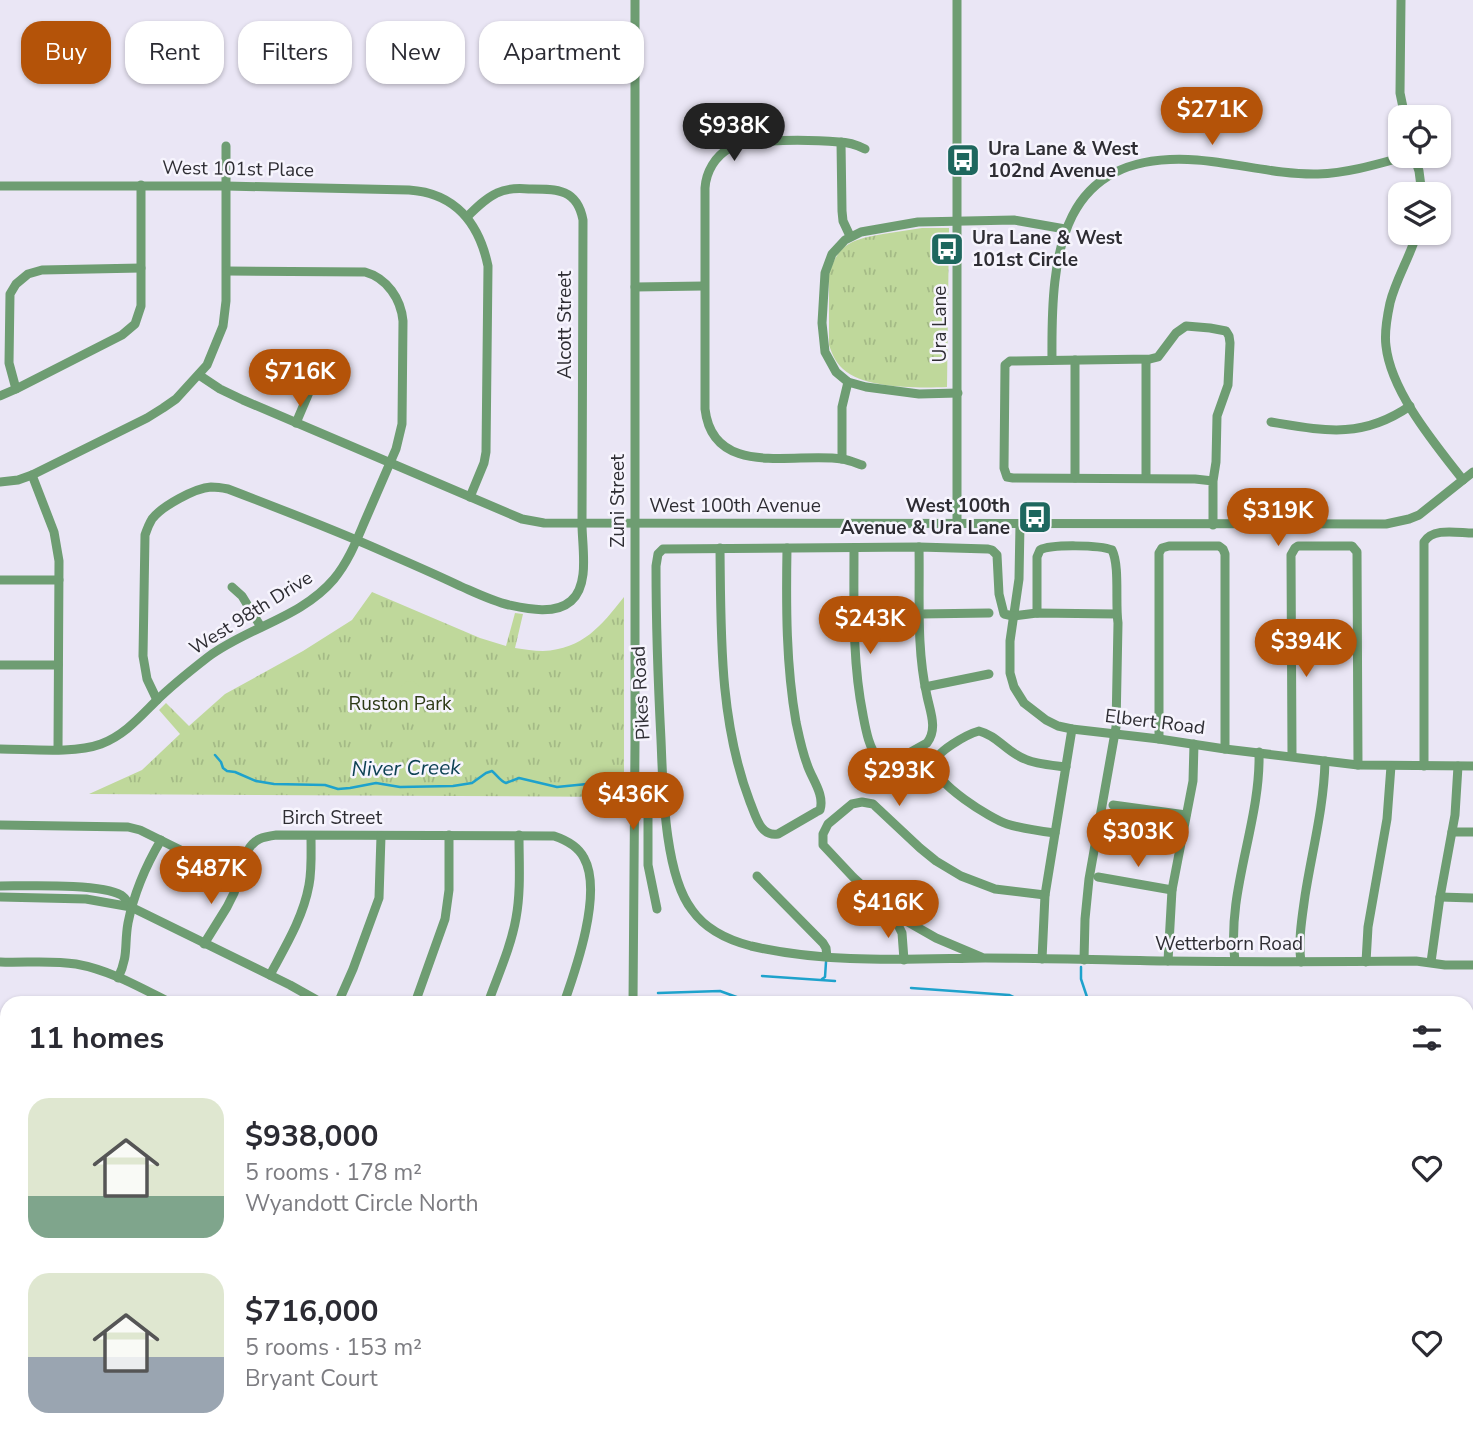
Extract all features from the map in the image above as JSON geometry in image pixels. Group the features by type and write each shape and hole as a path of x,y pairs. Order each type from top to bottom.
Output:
{"street":[{"name":"Zuni Street","path":"634,996 635,0"},
{"name":"Ura Lane","path":"957,0 957,523"},
{"path":"1401,0 1400,93 1402,105"},
{"path":"862,465 842,459 738,455 722,445 710,429 705,415 704,286 705,181 710,168 728,149 742,143 767,141 841,142 865,149"},
{"path":"841,142 842,211 850,236"},
{"path":"0,482 32,475 146,418 176,398 199,375 212,355 223,326 226,301 226,146"},
{"path":"1052,360 1053,292 1065,229 1079,204 1098,183 1133,164 1151,160 1201,161 1319,174 1388,161"},
{"name":"West 101st Place","path":"0,186 226,186 420,191 449,203 467,216"},
{"path":"0,396 122,335 135,324 141,306 141,186"},
{"name":"Alcott Street","path":"357,540 477,593 503,603 527,608 554,609 570,602 582,584 583,220 580,208 569,195 558,190 517,188 494,194 467,216"},
{"path":"467,216 479,235 488,265 486,452 470,497"},
{"path":"958,393 919,394 866,387 848,382 836,372 828,360 823,344 822,323 826,266 838,247 850,236 867,230 918,222 1014,220 1065,229"},
{"path":"1414,245 1390,301 1385,332 1391,369 1410,406 1463,480"},
{"path":"16,389 9,363 10,294 16,284 28,274 42,270 141,268"},
{"name":"West 98th Drive","path":"0,749 80,749 111,740 133,724 209,656 303,607 319,595 341,570 357,540 399,442 402,425 401,307 386,283 369,273 227,271"},
{"path":"635,287 704,286"},
{"path":"1213,481 1013,478 1006,475 1005,365 1010,361 1146,360 1158,356 1176,333 1186,326 1222,330 1228,334 1228,386 1218,413 1213,525"},
{"path":"1075,360 1075,478"},
{"path":"1146,360 1146,478"},
{"path":"296,423 313,383 312,364"},
{"name":"West 100th Avenue","path":"199,375 220,389 389,464 522,519 544,523 1386,524 1419,515 1473,472"},
{"path":"842,459 842,407 848,382"},
{"path":"1271,422 1326,430 1351,430 1380,422 1410,406"},
{"path":"32,475 54,532 57,549 58,749"},
{"path":"157,700 146,679 143,656 144,542 154,517 162,509 205,488 228,489 357,540"},
{"name":"Elbert Road","path":"1020,524 1019,579 1009,651 1010,673 1016,692 1024,703 1036,714 1058,726 1072,730 1358,765 1473,766"},
{"path":"1424,766 1424,542 1428,536 1436,533 1468,533"},
{"path":"1037,613 1037,558 1043,548 1048,546 1112,550 1118,623 1117,715 1104,804 1089,879 1084,960"},
{"path":"1159,739 1159,553 1162,548 1169,546 1221,547 1225,554 1225,749"},
{"path":"1292,756 1293,551 1298,546 1352,546 1357,552 1358,765"},
{"path":"787,548 790,668 796,722 807,766 822,803 820,810 778,834 770,835 757,820 731,734 721,634 720,548 787,548 984,548 997,555 999,591 1004,614 1013,617 1037,613 1116,614"},
{"name":"Pikes Road","path":"720,548 667,549 657,557 656,644 663,785 675,873 683,897 710,928 738,943 807,954"},
{"path":"854,548 858,683 870,745 879,760 887,763 927,743 933,728 920,652 919,548"},
{"path":"0,580 59,580"},
{"path":"232,587 242,596 261,627"},
{"path":"999,591 1017,593"},
{"path":"920,614 989,614"},
{"path":"0,665 58,666"},
{"path":"925,687 989,674"},
{"path":"1042,959 1045,895 1072,730"},
{"path":"1055,833 1014,826 990,817 957,794 934,769 934,761 939,754 971,733 979,731 1024,759 1066,767"},
{"path":"1168,961 1172,890 1193,781 1194,744"},
{"path":"1235,961 1236,909 1256,798 1259,752"},
{"path":"1301,962 1300,932 1321,813 1325,761"},
{"path":"1366,962 1368,928 1390,801 1391,766"},
{"path":"1431,962 1452,832 1458,766"},
{"path":"657,909 648,865 648,788 663,785"},
{"name":"Wetterborn Road","path":"984,958 936,938 892,913 823,845 823,834 828,824 856,802 867,803 878,808 936,861 961,876 995,889 1045,895"},
{"path":"1113,805 1186,815"},
{"path":"0,825 128,827 140,830 239,879 228,907 204,944"},
{"path":"1452,832 1473,832"},
{"name":"Birch Street","path":"239,879 251,844 257,839 276,835 554,836 574,846 586,860 589,885 588,919 566,996"},
{"path":"418,996 448,905 449,835"},
{"path":"491,996 517,916 519,835"},
{"path":"270,975 293,933 304,903 310,877 311,836"},
{"path":"341,996 379,898 381,836"},
{"path":"118,978 126,958 131,907 146,866 161,840"},
{"path":"757,876 823,943 827,948 827,957"},
{"path":"1098,877 1172,890"},
{"path":"0,886 95,888 123,896 131,907"},
{"path":"56,886 56,898"},
{"path":"1440,897 1473,898"},
{"path":"0,898 101,901 131,907 310,996"},
{"path":"892,913 902,933 904,961"},
{"name":"Wetterborn Road","path":"807,954 904,961 984,958 1431,962 1473,965"},
{"path":"0,962 74,964 99,970 156,996"}],"green space":[{"path":"922,228 949,228 947,387 892,386 852,376 838,364 829,345 829,274 837,255 848,244 856,241"},
{"name":"Ruston Park","path":"372,592 480,638 506,646 515,613 523,614 515,648 543,651 580,641 599,626 624,597 624,797 89,794 142,770 180,734 159,710 166,703 189,726 225,694 303,651 352,620"},
{"path":"410,681 417,684 420,691 417,698 410,701 403,698 400,691 403,684"}],"waterway":[{"name":"Niver Creek","path":"215,755 227,771 256,781 325,785 338,789 376,783 400,787 453,786 472,783 492,771 506,783 519,778 557,787 597,783"},
{"path":"822,979 825,977 826,962"},
{"path":"1081,967 1081,979 1087,996"},
{"path":"762,976 835,981"},
{"path":"911,988 1011,996"},
{"name":"Niver Creek","path":"658,993 720,991 734,996"}],"place":[{"name":"Ura Lane & West 102nd Avenue","path":"963,160"},
{"name":"Ura Lane & West 101st Circle","path":"947,249"},
{"name":"West 100th Avenue & Ura Lane","path":"1035,517"}]}
